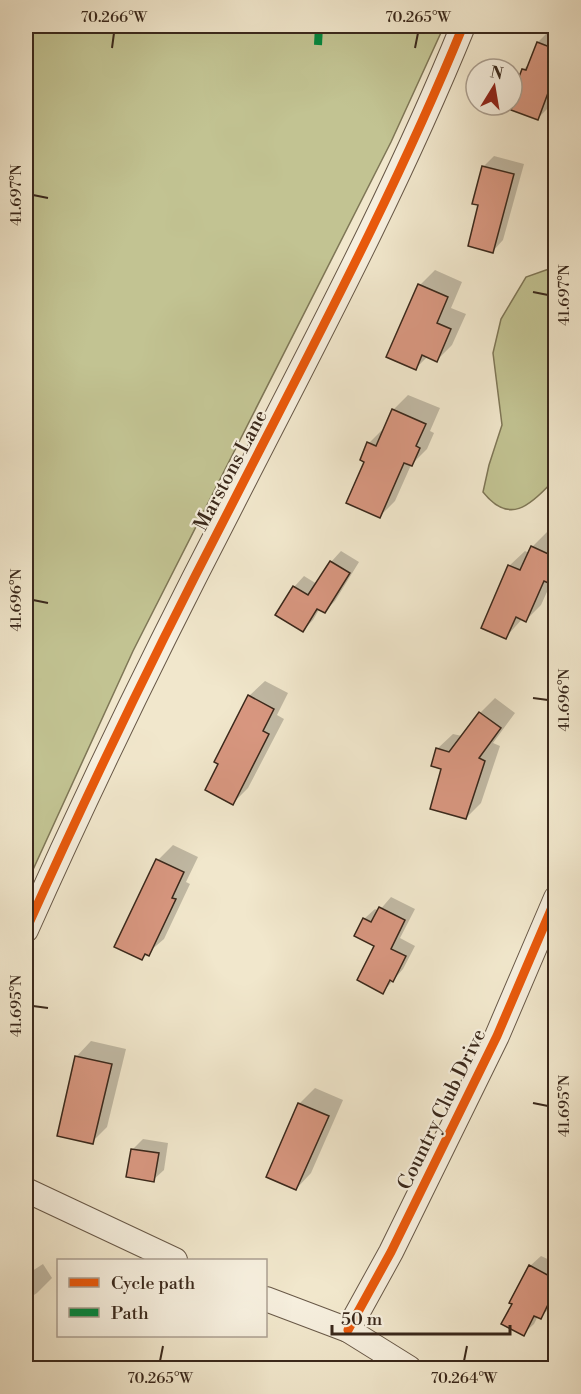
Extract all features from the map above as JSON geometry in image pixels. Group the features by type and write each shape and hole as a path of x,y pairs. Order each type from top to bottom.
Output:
{"street":[{"name":"Marstons Lane","path":"26,930 95,777 170,625 293,388 386,201 463,26"},
{"name":"Country Club Drive","path":"348,1330 391,1252 496,1036 555,898"},
{"path":"26,1190 173,1259"},
{"path":"267,1299 348,1330 409,1368"}],"green space":[{"path":"26,26 444,26 391,142 133,651 26,885"},
{"path":"555,268 555,481 527,504 510,510 493,502 483,492 502,425 493,353 501,319 526,277"}],"building":[{"path":"537,42 555,49 555,74 538,120 524,115 524,70 526,70"},
{"path":"482,166 514,174 493,253 468,246 478,205 472,204"},
{"path":"418,284 448,297 437,323 451,329 437,362 422,355 416,370 386,357"},
{"path":"392,409 426,424 416,446 420,448 412,466 404,463 380,518 346,503 364,462 360,460 367,442 376,446"},
{"path":"531,546 555,557 555,586 544,581 526,622 516,617 506,639 481,628 508,565 520,570"},
{"path":"330,561 350,573 325,613 317,609 303,632 275,615 293,586 308,595"},
{"path":"248,695 274,709 263,731 269,734 233,805 205,790 218,764 214,762"},
{"path":"479,712 501,728 479,758 485,761 466,819 430,809 441,769 431,766 436,748 449,752"},
{"path":"156,859 184,872 172,898 176,899 149,956 145,954 142,960 114,947"},
{"path":"379,907 405,920 391,949 406,956 393,982 390,980 383,994 357,980 374,946 354,936 363,918 371,922"},
{"path":"75,1056 112,1064 93,1144 57,1136"},
{"path":"298,1103 329,1116 296,1190 266,1177"},
{"path":"131,1149 159,1153 154,1182 126,1177"},
{"path":"529,1265 555,1279 555,1290 541,1319 534,1316 524,1336 501,1324"}],"marked path":[{"path":"318,45 319,26"}],"cycle path":[{"path":"26,930 149,667 380,211 463,26"},
{"path":"348,1330 391,1252 497,1036 556,898"}]}
